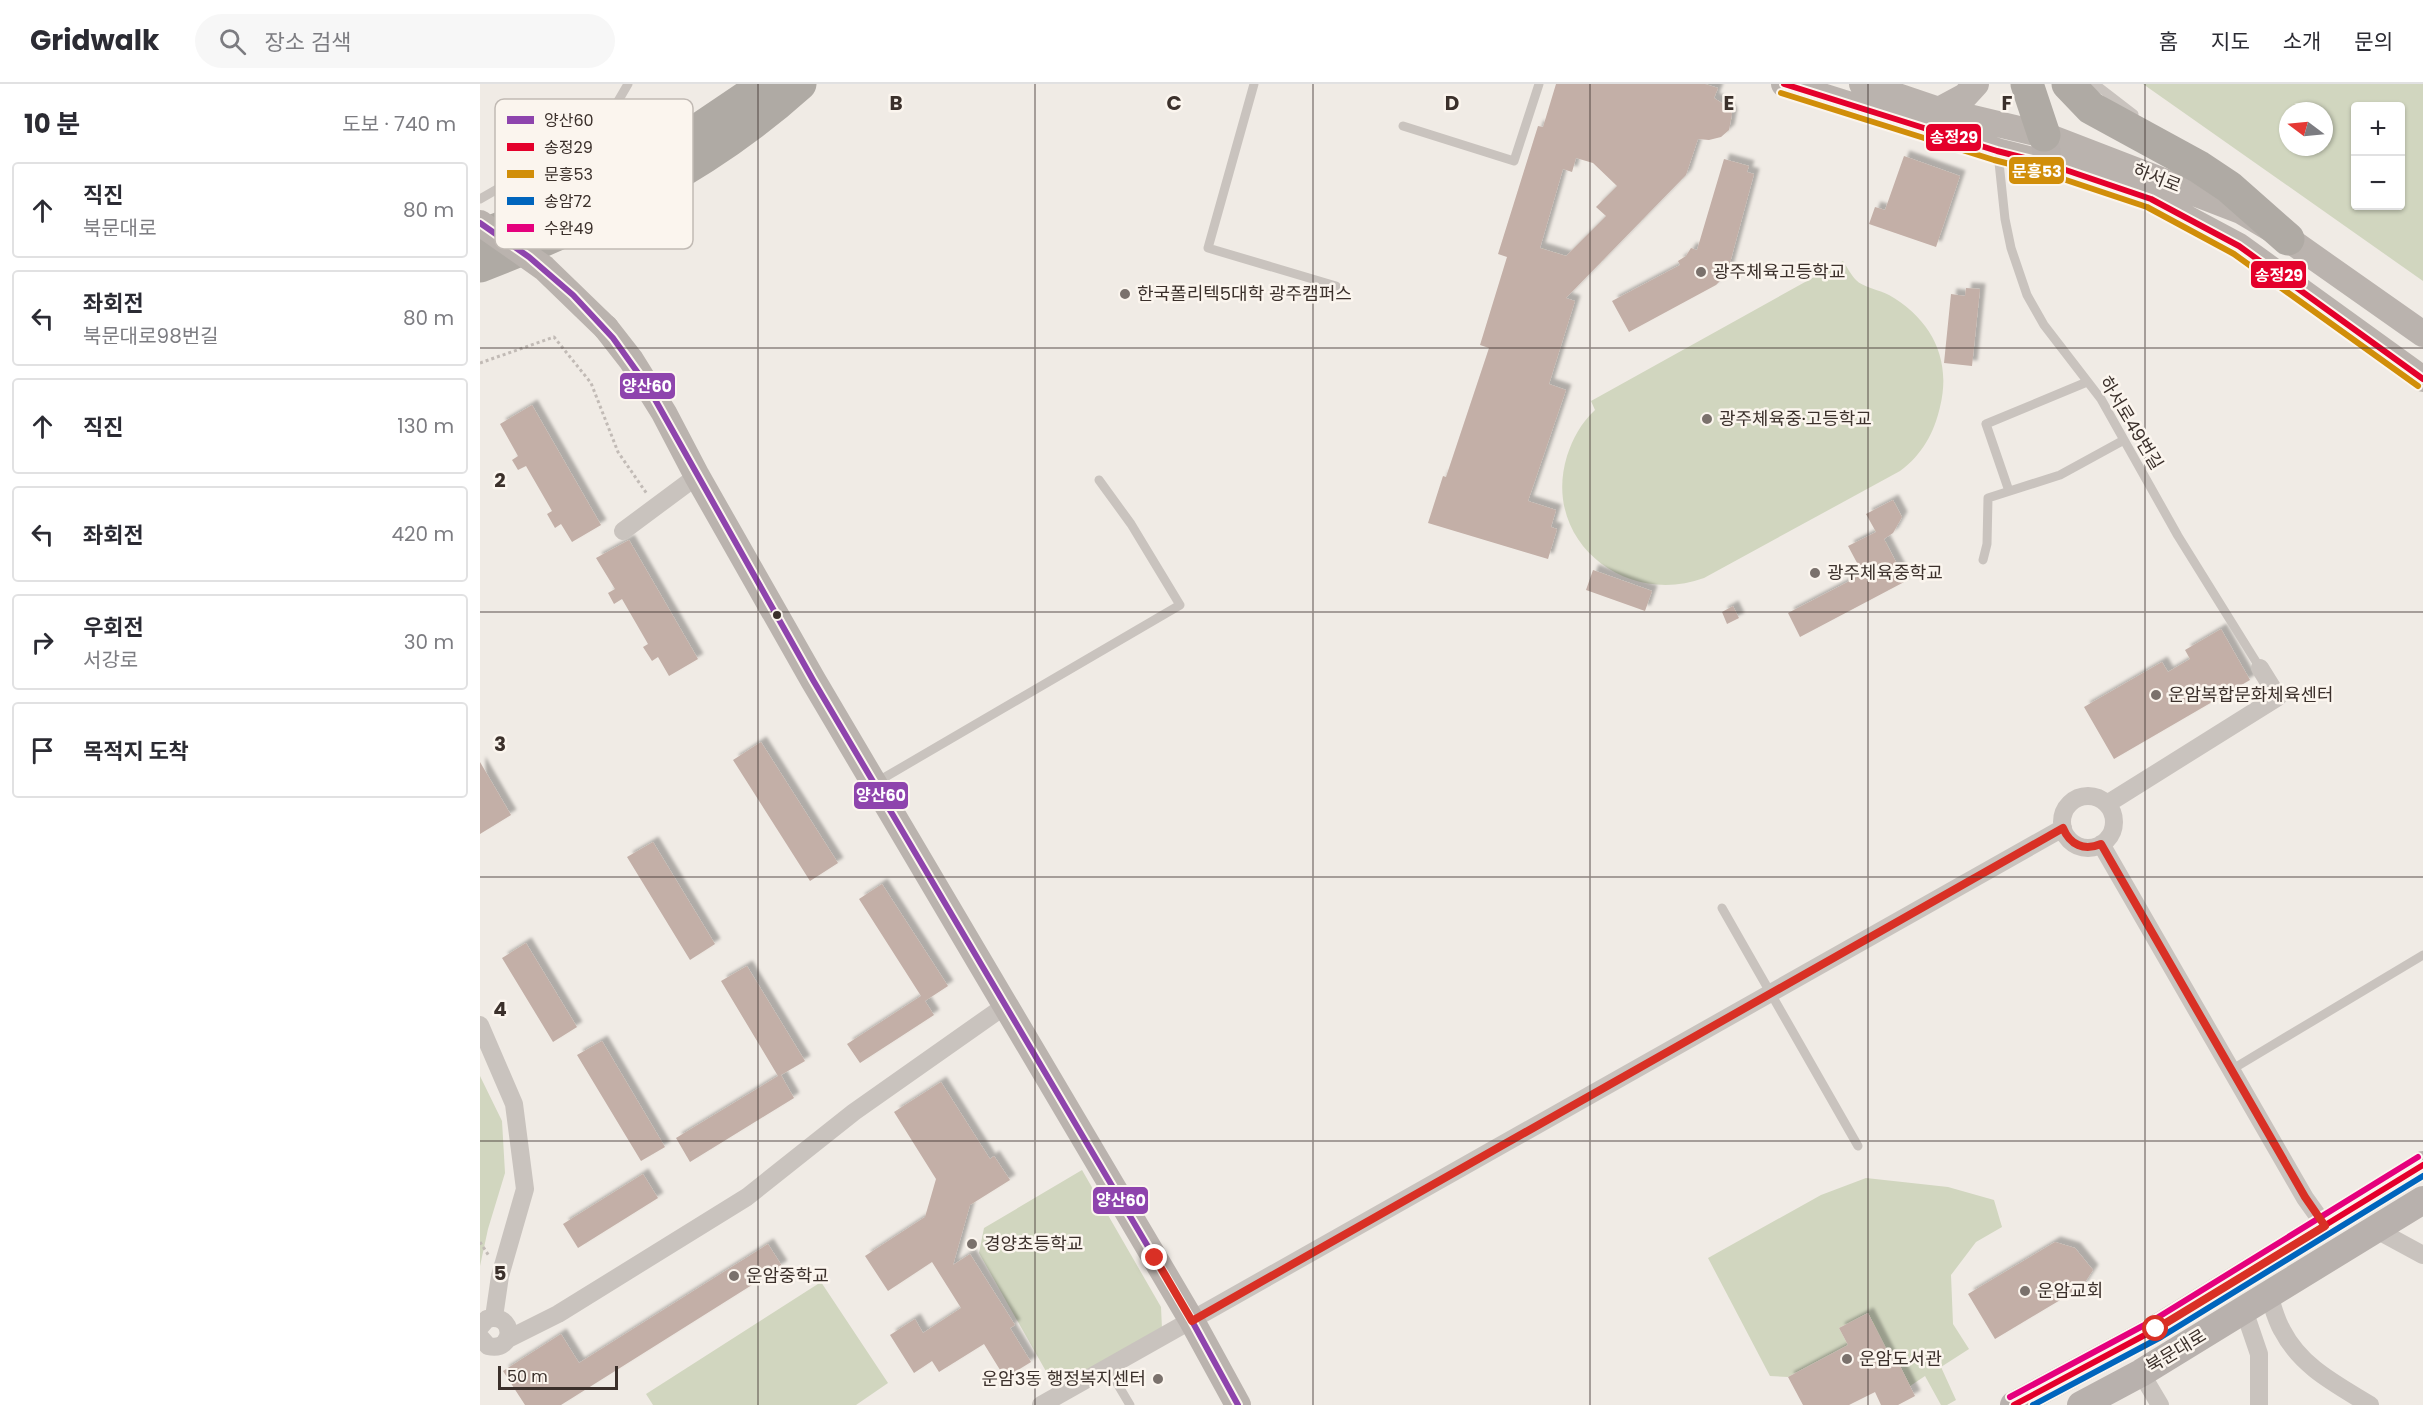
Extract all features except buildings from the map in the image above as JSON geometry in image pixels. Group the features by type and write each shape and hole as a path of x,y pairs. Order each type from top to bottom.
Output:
{"highway":[{"path":"693,114 736,84"},
{"path":"693,134 762,84"},
{"path":"693,163 765,115 800,84"},
{"path":"2026,84 2046,150"},
{"path":"2044,84 2046,150"},
{"path":"2068,84 2091,108 2164,141 2229,187 2288,239"},
{"path":"480,236 495,230"},
{"path":"480,266 524,249"}],"main road":[{"name":"북문대로","path":"2014,1405 2156,1329 2423,1165"},
{"name":"북문대로","path":"2081,1405 2141,1373 2423,1200"}],"street":[{"name":"하서로","path":"1784,84 1998,151 2046,150 2151,199 2239,246 2423,379"},
{"name":"하서로","path":"1862,84 2046,150 2241,211 2288,239 2423,334"},
{"path":"1939,110 1965,96 1976,84"},
{"path":"480,223 495,234"},
{"path":"517,249 544,268 606,328 621,345 648,387 875,783 1192,1321 1238,1405"},
{"path":"623,531 655,505 698,476"},
{"path":"2107,804 2278,697 2260,668"},
{"path":"2095,796 2107,804 2114,816 2114,825 2111,833 2101,844 2090,848 2081,847 2066,836 2063,828 2064,811 2070,803 2077,798 2095,796"},
{"path":"1041,1405 2063,828"},
{"path":"2101,844 2305,1197 2325,1226 2375,1229 2423,1255"},
{"path":"490,1345 558,1314 747,1197 854,1112 1006,1005"},
{"path":"480,1025 514,1104 525,1190 487,1322 502,1319 508,1327 490,1345"},
{"path":"2269,1295 2282,1330 2300,1356 2316,1371 2370,1405"},
{"path":"2244,1310 2259,1354 2259,1405"},
{"path":"2141,1373 2160,1405"}],"lane":[{"path":"619,99 628,84"},
{"path":"1254,84 1208,248 1336,286"},
{"path":"1403,126 1514,161 1539,84"},
{"path":"2095,84 2140,119"},
{"name":"하서로49번길","path":"1998,151 2005,219 2011,248 2026,295 2044,325 2101,399 2178,536 2260,668"},
{"path":"480,198 495,190"},
{"path":"2009,491 1986,424 2087,382"},
{"path":"1983,560 1987,544 1988,498 2060,475 2124,440"},
{"path":"875,783 1180,605 1131,524 1099,480"},
{"path":"1722,908 1858,1146"},
{"path":"2231,1070 2423,955"},
{"path":"1108,1368 1130,1405"}],"path":[{"path":"480,363 554,338 591,383 618,452 655,505"}],"green space":[{"path":"2143,84 2423,84 2423,281"},
{"path":"1843,261 1852,276 1859,282 1889,295 1904,305 1927,328 1935,342 1943,373 1943,389 1934,426 1921,451 1900,471 1704,578 1675,585 1646,583 1620,575 1596,560 1578,540 1566,515 1562,487 1567,456 1572,443 1595,410 1591,401"},
{"path":"480,1076 502,1121 505,1173 488,1229 480,1266"},
{"path":"1082,1170 1161,1307 1162,1329 1056,1389 979,1253 984,1228"},
{"path":"1866,1178 1948,1187 1994,1200 2002,1227 1976,1242 1951,1275 1953,1324 1969,1349 1941,1367 1956,1400 1947,1405 1941,1405 1925,1376 1910,1386 1898,1362 1879,1372 1885,1347 1868,1313 1839,1328 1848,1345 1788,1377 1770,1376 1708,1258 1821,1195"},
{"path":"821,1282 888,1383 856,1405 653,1405 646,1394"}],"transit line":[{"name":"송정29","path":"1784,84 1997,151 2048,164 2151,199 2239,246 2423,379"},
{"name":"문흥53","path":"1781,93 1994,160 2045,173 2147,207 2234,254 2418,386"},
{"name":"양산60","path":"480,223 495,233"},
{"name":"양산60","path":"517,249 573,295 613,338 648,387 813,680 1192,1321 1238,1405"},
{"name":"수완49","path":"2010,1397 2152,1321 2418,1157"},
{"name":"송정29","path":"2014,1405 2156,1329 2423,1165"},
{"name":"송암72","path":"2033,1405 2161,1337 2423,1176"}],"place":[{"name":"광주체육고등학교","path":"1701,272"},
{"name":"한국폴리텍5대학 광주캠퍼스","path":"1125,294"},
{"name":"광주체육중·고등학교","path":"1707,419"},
{"name":"광주체육중학교","path":"1815,573"},
{"name":"운암복합문화체육센터","path":"2156,695"},
{"name":"경양초등학교","path":"972,1244"},
{"name":"운암중학교","path":"734,1276"},
{"name":"운암교회","path":"2025,1291"},
{"name":"운암도서관","path":"1847,1359"},
{"name":"운암3동 행정복지센터","path":"1158,1379"}],"route":[{"path":"1155,1258 1192,1321 2063,828 2066,836 2081,847 2090,848 2101,844 2305,1197 2325,1226 2156,1329"}]}
